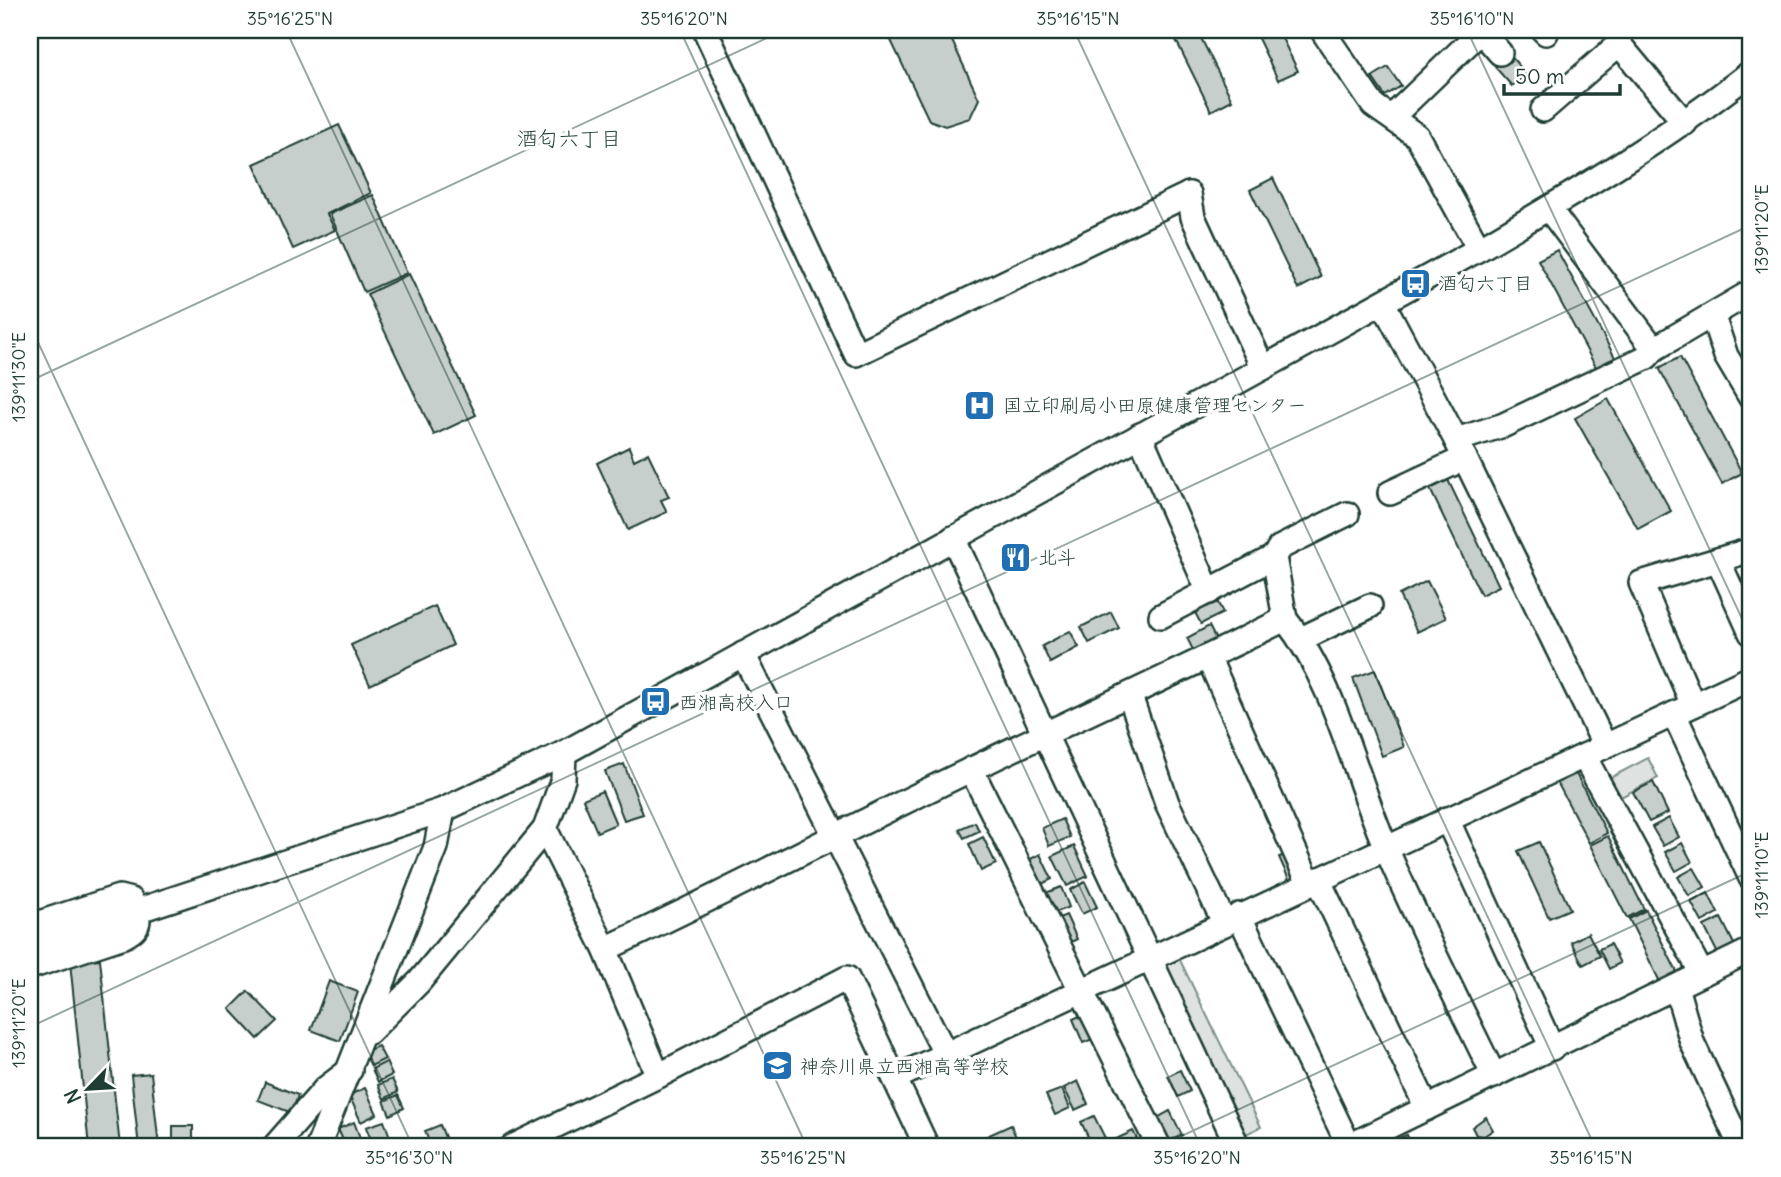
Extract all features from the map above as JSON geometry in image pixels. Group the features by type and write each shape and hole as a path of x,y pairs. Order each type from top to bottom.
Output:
{"street":[{"path":"705,30 856,354 1189,194 1205,211 1269,365"},
{"path":"1322,30 1373,105 1417,136 1479,249"},
{"path":"1392,116 1481,31 1500,53"},
{"path":"1543,110 1619,44 1685,123"},
{"path":"30,946 443,810 564,753 1549,209 1616,170 1685,123 1751,72"},
{"path":"1549,209 1654,349"},
{"path":"1390,493 1504,425 1647,357 1654,349 1713,317 1751,292"},
{"path":"1383,303 1461,449 1605,746"},
{"path":"1713,317 1726,356 1748,383"},
{"path":"1140,435 1209,592"},
{"path":"1161,617 1274,557 1279,548 1347,514"},
{"path":"953,538 1238,1147"},
{"path":"1751,550 1641,583 1684,710 1751,878"},
{"path":"1274,557 1285,619 1301,639 1325,685 1385,848 1494,1076"},
{"path":"1718,560 1751,633"},
{"path":"1301,639 1370,606"},
{"path":"605,949 736,888 971,769 1130,696 1285,619"},
{"path":"743,654 946,1055"},
{"path":"1208,657 1314,881 1427,1108"},
{"path":"895,1078 1751,678"},
{"path":"1130,696 1167,803 1232,919 1348,1147 1751,950"},
{"path":"362,1040 419,982 545,829 563,779 564,753"},
{"path":"1584,755 1702,974"},
{"path":"971,769 1159,1147"},
{"path":"318,1147 436,847 443,810"},
{"path":"1447,819 1552,1048"},
{"path":"545,829 605,949 658,1076"},
{"path":"30,926 119,897 131,900 138,911 139,924 134,931 30,967"},
{"path":"512,1147 658,1076 847,978 927,1147"},
{"path":"1676,987 1692,1041 1741,1147"},
{"path":"274,1147 325,1089 350,1070"}],"shaded area":[{"path":"1648,758 1658,778 1613,801 1602,782"},
{"path":"1178,956 1261,1127 1246,1134 1165,962"}],"building":[{"path":"886,30 947,30 979,99 970,118 945,126 929,120"},
{"path":"1171,30 1197,30 1232,100 1211,111"},
{"path":"1254,30 1278,30 1298,71 1278,80"},
{"path":"1509,54 1526,74 1512,86 1495,67"},
{"path":"1388,67 1401,86 1385,96 1372,77"},
{"path":"339,125 371,193 327,214 335,230 293,249 254,164"},
{"path":"1273,178 1321,277 1298,289 1250,190"},
{"path":"373,195 407,273 364,292 330,214"},
{"path":"1557,250 1618,363 1599,373 1538,260"},
{"path":"409,274 476,415 434,435 367,294"},
{"path":"1680,357 1742,473 1722,484 1659,368"},
{"path":"1608,399 1671,511 1638,529 1575,418"},
{"path":"629,447 634,460 648,453 669,497 661,500 667,512 628,530 597,463"},
{"path":"1448,480 1499,586 1481,595 1430,489"},
{"path":"1427,581 1446,618 1417,632 1399,595"},
{"path":"1214,595 1223,613 1201,624 1192,607"},
{"path":"435,606 453,645 370,685 351,645"},
{"path":"1111,612 1119,628 1089,643 1081,627"},
{"path":"1209,626 1218,644 1196,656 1187,638"},
{"path":"1070,631 1079,647 1050,663 1042,646"},
{"path":"1375,670 1404,747 1382,756 1353,678"},
{"path":"624,764 643,814 624,820 605,771"},
{"path":"1575,772 1607,833 1589,843 1557,782"},
{"path":"1653,782 1668,813 1649,822 1633,792"},
{"path":"602,791 616,824 597,832 583,799"},
{"path":"1669,818 1679,837 1663,846 1652,827"},
{"path":"1062,819 1070,837 1049,846 1042,828"},
{"path":"975,822 979,831 964,838 959,829"},
{"path":"1608,836 1644,909 1627,918 1590,845"},
{"path":"983,837 996,864 981,871 969,844"},
{"path":"1539,842 1570,909 1549,918 1518,851"},
{"path":"1682,843 1692,862 1676,871 1665,852"},
{"path":"1074,846 1088,876 1067,886 1052,856"},
{"path":"1290,853 1300,877 1290,882 1279,857"},
{"path":"1040,854 1052,879 1036,887 1025,862"},
{"path":"1694,868 1705,887 1689,896 1678,877"},
{"path":"1085,882 1097,907 1082,914 1070,890"},
{"path":"1061,887 1069,907 1051,914 1043,894"},
{"path":"1708,893 1718,913 1702,922 1691,902"},
{"path":"1646,910 1678,974 1660,982 1629,919"},
{"path":"1066,915 1077,939 1062,947 1050,922"},
{"path":"1721,918 1736,948 1719,956 1704,926"},
{"path":"1588,933 1600,956 1583,965 1571,942"},
{"path":"1610,944 1620,963 1609,969 1599,949"},
{"path":"100,959 120,1147 89,1147 70,962"},
{"path":"329,981 358,992 340,1041 311,1030"},
{"path":"248,991 277,1021 258,1039 230,1009"},
{"path":"1084,1014 1095,1038 1083,1043 1073,1019"},
{"path":"378,1046 385,1059 371,1066 364,1052"},
{"path":"386,1062 392,1075 378,1082 372,1069"},
{"path":"1180,1070 1190,1091 1178,1097 1168,1076"},
{"path":"151,1073 159,1147 139,1147 131,1075"},
{"path":"392,1079 398,1092 384,1099 378,1085"},
{"path":"1078,1081 1088,1104 1075,1110 1064,1088"},
{"path":"265,1082 298,1095 292,1113 258,1100"},
{"path":"365,1088 377,1114 361,1122 349,1095"},
{"path":"1062,1089 1070,1108 1055,1115 1046,1095"},
{"path":"398,1095 404,1108 390,1115 384,1101"},
{"path":"1170,1111 1182,1135 1162,1145 1152,1121"},
{"path":"1094,1116 1105,1138 1092,1145 1081,1122"},
{"path":"1486,1117 1493,1130 1484,1136 1476,1135 1472,1127"},
{"path":"384,1121 394,1147 374,1147 366,1127"},
{"path":"354,1122 362,1143 346,1147 338,1129"},
{"path":"440,1125 449,1147 431,1147 425,1131"},
{"path":"1011,1125 1018,1142 1007,1147 981,1147 978,1140"},
{"path":"173,1126 193,1126 193,1147 173,1147"},
{"path":"1133,1131 1139,1143 1131,1147 1113,1147 1110,1142"},
{"path":"1407,1135 1412,1147 1387,1147 1385,1144"}],"place":[{"name":"酒匂六丁目","path":"1415,283"},
{"name":"国立印刷局小田原健康管理センター","path":"980,405"},
{"name":"北斗","path":"1015,557"},
{"name":"西湘高校入口","path":"656,702"},
{"name":"神奈川県立西湘高等学校","path":"777,1066"}],"district":[{"name":"酒匂六丁目","path":"569,138"}]}
